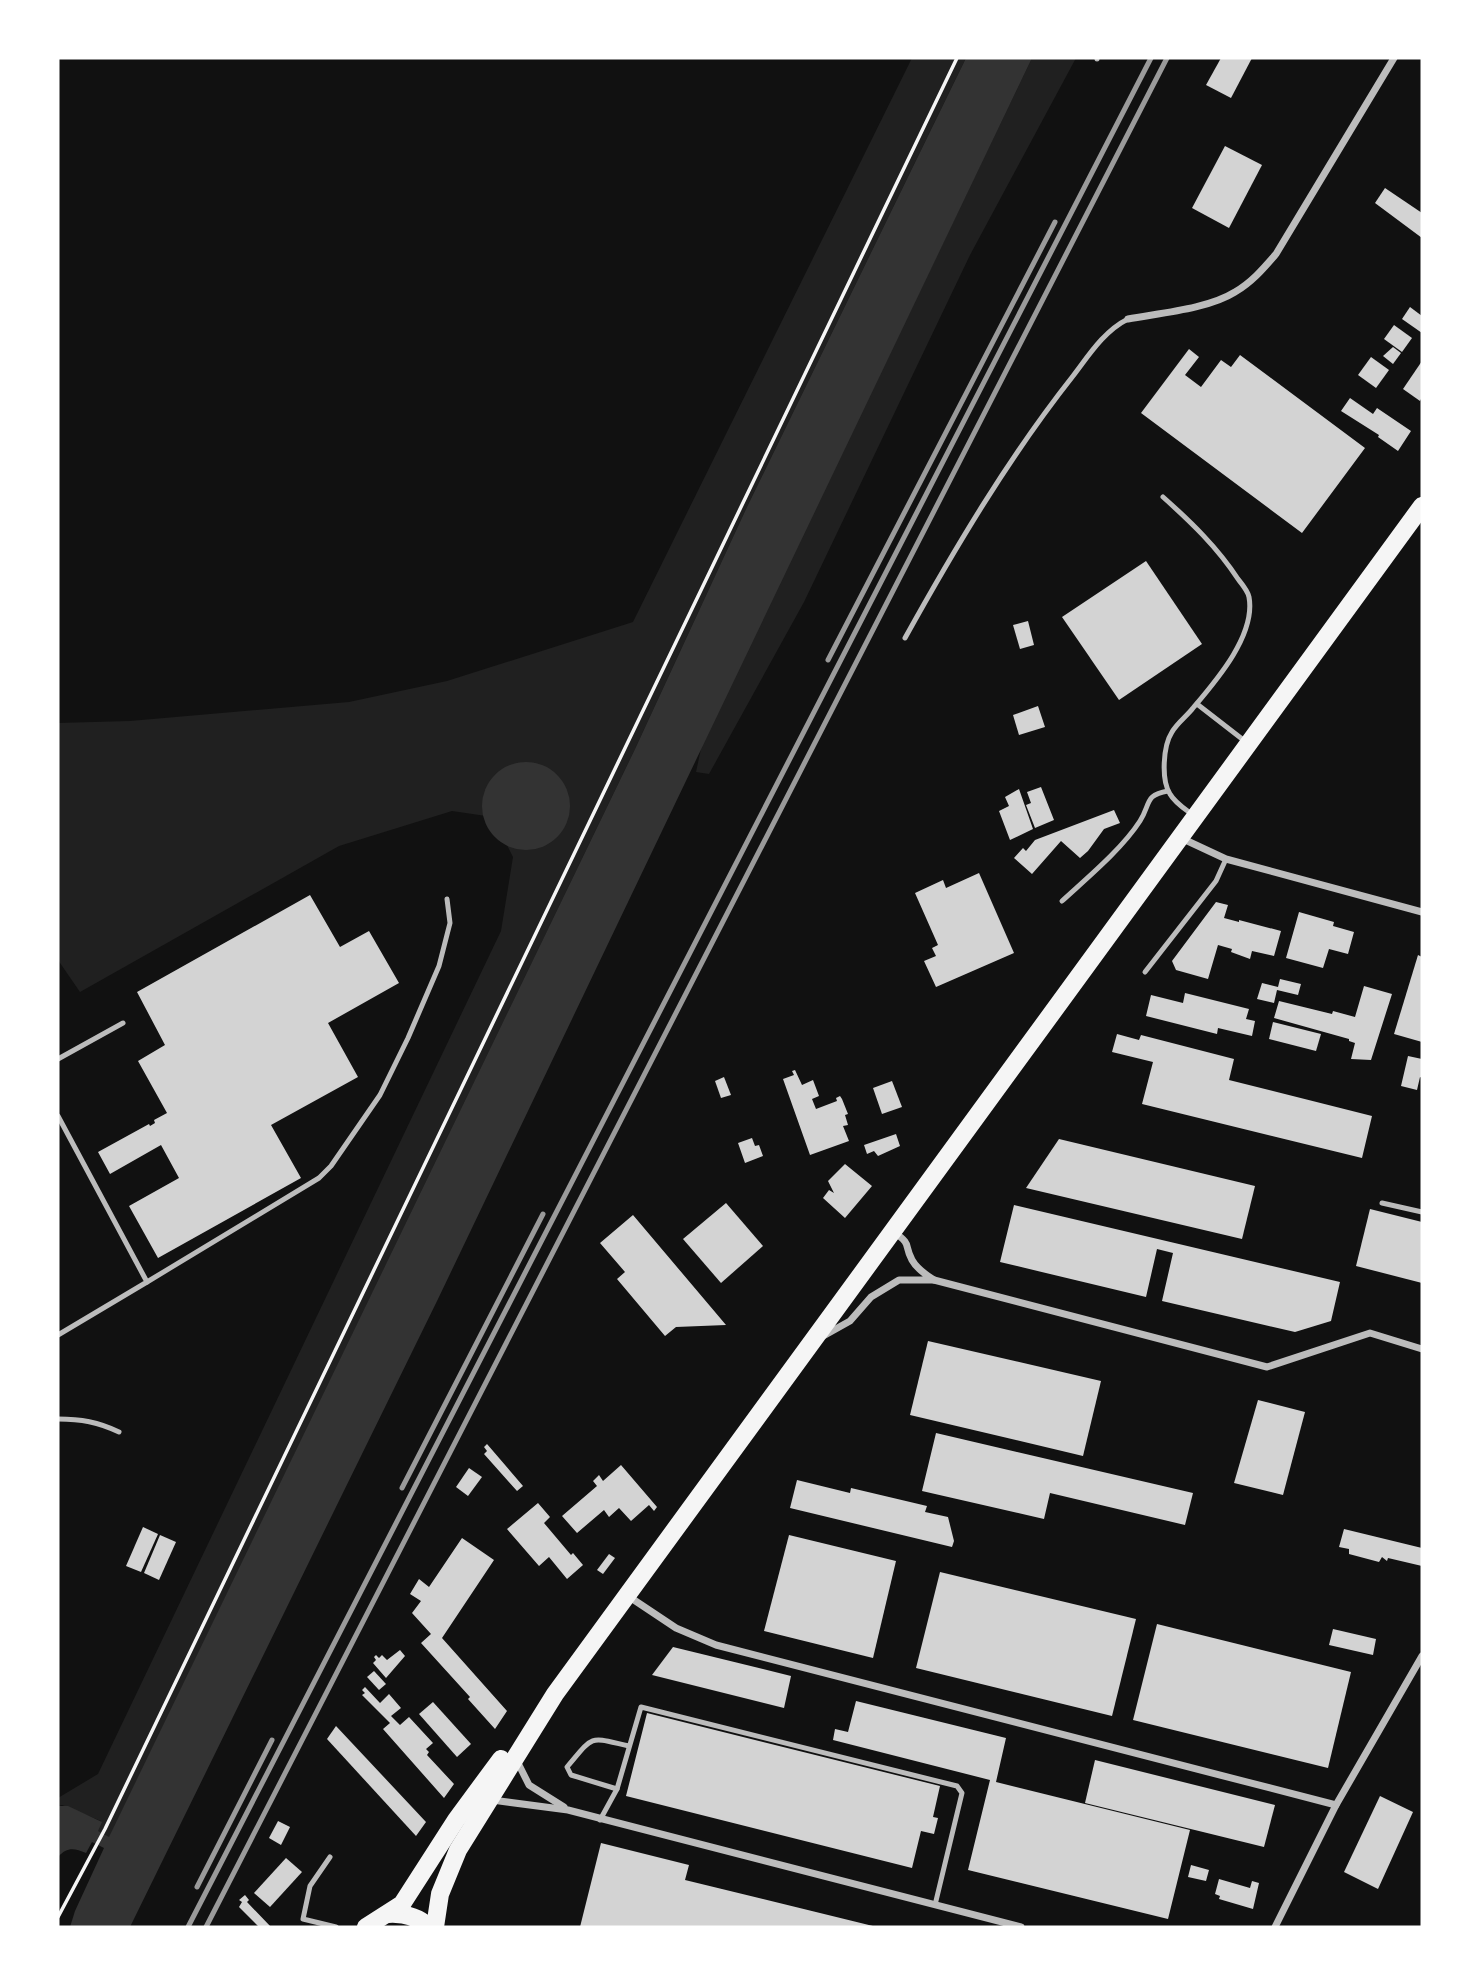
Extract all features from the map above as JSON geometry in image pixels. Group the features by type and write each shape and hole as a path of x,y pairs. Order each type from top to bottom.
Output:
{"main road":[{"path":"435,1927 440,1894 458,1850 544,1709 1422,506"},
{"path":"366,1927 402,1904 456,1820 504,1755 544,1709"},
{"path":"388,1914 414,1917 429,1927"}],"street":[{"path":"1128,319 1208,303 1233,294 1258,275 1276,254 1394,58"},
{"path":"1181,838 1226,859 1422,912"},
{"path":"893,1231 907,1242 911,1259 918,1268 934,1280"},
{"path":"812,1342 850,1321 871,1297 887,1286 899,1280 934,1280 1267,1367 1370,1334 1422,1349"},
{"path":"626,1594 676,1628 716,1645 1336,1805"},
{"path":"1275,1927 1336,1805 1422,1656"},
{"path":"515,1757 529,1785 568,1810"},
{"path":"487,1800 568,1810 1021,1927"}],"lane":[{"path":"905,638 954,549 1053,401 1102,339 1116,325 1128,319"},
{"path":"1163,497 1203,533 1223,556 1249,595 1246,630 1236,651 1197,704 1172,732 1166,748 1168,791 1176,802 1196,817"},
{"path":"1197,704 1249,744"},
{"path":"1062,901 1102,864 1140,821 1149,799 1155,793 1168,791"},
{"path":"1144,972 1216,881 1226,859"},
{"path":"58,1335 307,1185 331,1166 380,1095 408,1038 439,966 450,923 447,899"},
{"path":"58,1059 122,1023"},
{"path":"58,1116 147,1282"},
{"path":"1382,1203 1422,1212"},
{"path":"58,1419 100,1423 119,1432"},
{"path":"600,1820 617,1789 641,1707 957,1786 962,1793 936,1905"},
{"path":"617,1789 570,1775 567,1767 592,1740 629,1746"},
{"path":"330,1857 310,1885 303,1919 336,1927"}],"path":[{"path":"58,1917 105,1829 957,58"}],"shaded area":[{"path":"912,58 966,58 746,509 635,749 109,1838 97,1831 101,1821 62,1805 58,1806 58,1798 98,1774 501,931 513,857 493,817 452,811 339,846 80,992 58,960 58,723 130,721 349,702 447,681 633,622"},
{"path":"966,58 1032,58 438,1299 130,1927 70,1927 104,1848 92,1842 86,1853 71,1849 58,1857 58,1806 68,1806 102,1822 98,1831 109,1837 635,749 746,509"},
{"path":"1032,58 1076,58 970,255 804,602 709,774 696,772 702,744"},
{"path":"526,762 543,765 557,775 567,789 570,806 567,823 557,837 543,847 526,850 509,847 495,837 485,823 482,806 485,789 495,775 509,765"}],"building":[{"path":"1221,58 1252,58 1231,98 1206,85"},
{"path":"1225,146 1262,165 1229,228 1192,208"},
{"path":"1385,188 1422,213 1422,238 1375,203"},
{"path":"1410,307 1422,316 1422,333 1402,319"},
{"path":"1394,325 1412,338 1402,352 1384,339"},
{"path":"1393,347 1401,353 1393,364 1383,356"},
{"path":"1189,349 1199,357 1185,375 1201,387 1221,360 1231,367 1240,355 1365,448 1302,533 1141,413"},
{"path":"1371,357 1389,370 1376,388 1358,375"},
{"path":"1422,361 1422,397 1420,401 1403,389"},
{"path":"1350,398 1373,414 1377,408 1411,431 1398,451 1378,437 1379,435 1341,411"},
{"path":"1146,561 1202,644 1119,700 1062,617"},
{"path":"1028,621 1034,645 1020,649 1013,625"},
{"path":"1038,706 1045,727 1019,735 1013,715"},
{"path":"1041,787 1054,820 1035,828 1026,805 1031,803 1027,792"},
{"path":"1019,789 1033,829 1010,840 999,811 1009,806 1005,797"},
{"path":"1114,810 1120,823 1104,829 1080,858 1061,841 1032,874 1014,858 1023,848 1026,851 1035,840"},
{"path":"979,873 1014,953 936,987 924,961 936,956 932,948 938,945 915,893 943,880 946,888"},
{"path":"310,895 340,947 369,931 399,983 328,1023 358,1077 271,1125 301,1178 158,1258 129,1206 179,1178 161,1145 110,1174 98,1152 149,1124 150,1126 155,1123 154,1120 167,1113 138,1061 165,1045 137,992"},
{"path":"1216,902 1228,905 1224,918 1281,931 1274,956 1252,951 1250,959 1218,945 1208,979 1176,970 1172,961"},
{"path":"1299,912 1334,922 1333,926 1354,932 1348,954 1329,949 1323,968 1286,958"},
{"path":"1418,955 1422,957 1422,1042 1394,1034"},
{"path":"1280,979 1301,984 1298,995 1277,990 1274,1003 1257,999 1262,983 1278,987"},
{"path":"1364,986 1392,994 1371,1060 1351,1059 1355,1043 1349,1039 1274,1018 1279,1001 1355,1017"},
{"path":"1185,993 1249,1009 1246,1019 1255,1021 1252,1036 1218,1028 1217,1034 1146,1016 1151,995 1183,1003"},
{"path":"1273,1022 1321,1034 1316,1051 1269,1039"},
{"path":"1117,1034 1139,1040 1141,1035 1234,1059 1229,1080 1372,1116 1362,1158 1142,1104 1153,1062 1112,1052"},
{"path":"1408,1056 1422,1059 1422,1078 1420,1077 1417,1090 1401,1086"},
{"path":"795,1070 802,1085 813,1080 819,1096 812,1099 816,1109 837,1101 836,1098 840,1096 848,1114 845,1115 848,1125 843,1126 849,1141 810,1155 783,1079 794,1075 792,1071"},
{"path":"724,1077 731,1095 721,1098 715,1081"},
{"path":"892,1081 902,1107 882,1114 873,1088"},
{"path":"896,1134 900,1146 878,1156 874,1151 867,1154 864,1145"},
{"path":"752,1138 755,1146 759,1145 763,1156 745,1163 738,1143"},
{"path":"1059,1139 1255,1186 1242,1239 1026,1188"},
{"path":"845,1164 872,1186 845,1218 823,1198 829,1190 834,1193 828,1181"},
{"path":"726,1203 763,1246 721,1283 683,1239"},
{"path":"1014,1205 1340,1282 1331,1321 1295,1332 1162,1301 1173,1253 1157,1249 1146,1297 1000,1262"},
{"path":"1370,1209 1422,1222 1422,1283 1356,1266"},
{"path":"633,1215 726,1325 676,1327 665,1336 617,1279 625,1272 600,1243"},
{"path":"928,1341 1101,1381 1083,1456 910,1415"},
{"path":"1258,1400 1305,1412 1283,1495 1234,1483"},
{"path":"936,1433 1193,1493 1185,1525 1050,1493 1044,1519 922,1491"},
{"path":"487,1444 523,1486 517,1491 484,1454"},
{"path":"621,1465 657,1507 654,1511 649,1505 631,1521 619,1508 609,1517 604,1510 577,1533 562,1516 597,1486 593,1481 599,1475 603,1481"},
{"path":"469,1468 482,1477 468,1496 456,1487"},
{"path":"797,1480 850,1493 851,1488 927,1506 925,1512 948,1517 954,1541 952,1547 790,1508"},
{"path":"538,1503 550,1517 544,1523 583,1565 567,1579 549,1557 539,1566 507,1529"},
{"path":"143,1527 158,1534 141,1572 126,1566"},
{"path":"1344,1529 1422,1548 1422,1566 1388,1558 1387,1561 1382,1557 1379,1562 1349,1554 1349,1549 1339,1547"},
{"path":"160,1535 176,1542 159,1580 144,1573"},
{"path":"789,1535 896,1561 873,1658 764,1631"},
{"path":"462,1538 494,1560 442,1638 507,1711 495,1729 421,1643 431,1634 412,1613 421,1601 410,1594 419,1579 429,1587"},
{"path":"609,1554 615,1558 603,1574 597,1570"},
{"path":"940,1572 1136,1619 1112,1716 916,1668"},
{"path":"1157,1624 1351,1672 1328,1768 1133,1720"},
{"path":"1333,1629 1376,1639 1373,1655 1329,1645"},
{"path":"673,1647 791,1676 784,1708 652,1675"},
{"path":"400,1650 405,1656 386,1678 373,1663 376,1660 374,1657 376,1655 379,1658 382,1655 387,1660"},
{"path":"374,1671 386,1684 379,1690 367,1677"},
{"path":"365,1687 380,1703 389,1694 401,1708 391,1716 400,1725 409,1717 433,1743 426,1749 429,1752 427,1755 454,1784 444,1798 383,1729 390,1723 362,1695 365,1693 362,1690"},
{"path":"856,1701 1006,1738 996,1782 1190,1830 1168,1919 968,1870 990,1780 833,1740 835,1729 848,1732"},
{"path":"433,1702 471,1744 457,1757 419,1714"},
{"path":"647,1713 940,1786 933,1817 938,1818 934,1834 921,1831 912,1868 626,1796"},
{"path":"336,1726 426,1822 416,1836 327,1739"},
{"path":"1095,1760 1275,1805 1264,1847 1085,1803"},
{"path":"1380,1796 1413,1812 1378,1889 1344,1872"},
{"path":"278,1821 290,1827 281,1845 269,1838"},
{"path":"601,1843 689,1865 685,1880 877,1927 580,1927"},
{"path":"286,1858 302,1872 270,1907 254,1893"},
{"path":"1191,1865 1209,1870 1206,1881 1188,1877"},
{"path":"1219,1879 1250,1888 1252,1881 1259,1883 1253,1909 1219,1899 1220,1896 1215,1894"},
{"path":"245,1895 249,1900 247,1902 271,1927 259,1927 239,1907 242,1902 239,1900"}],"railway":[{"path":"188,1927 1151,58"},
{"path":"206,1927 1167,58"},
{"path":"828,660 1055,222"},
{"path":"402,1488 543,1214"},
{"path":"197,1887 272,1740"}]}
